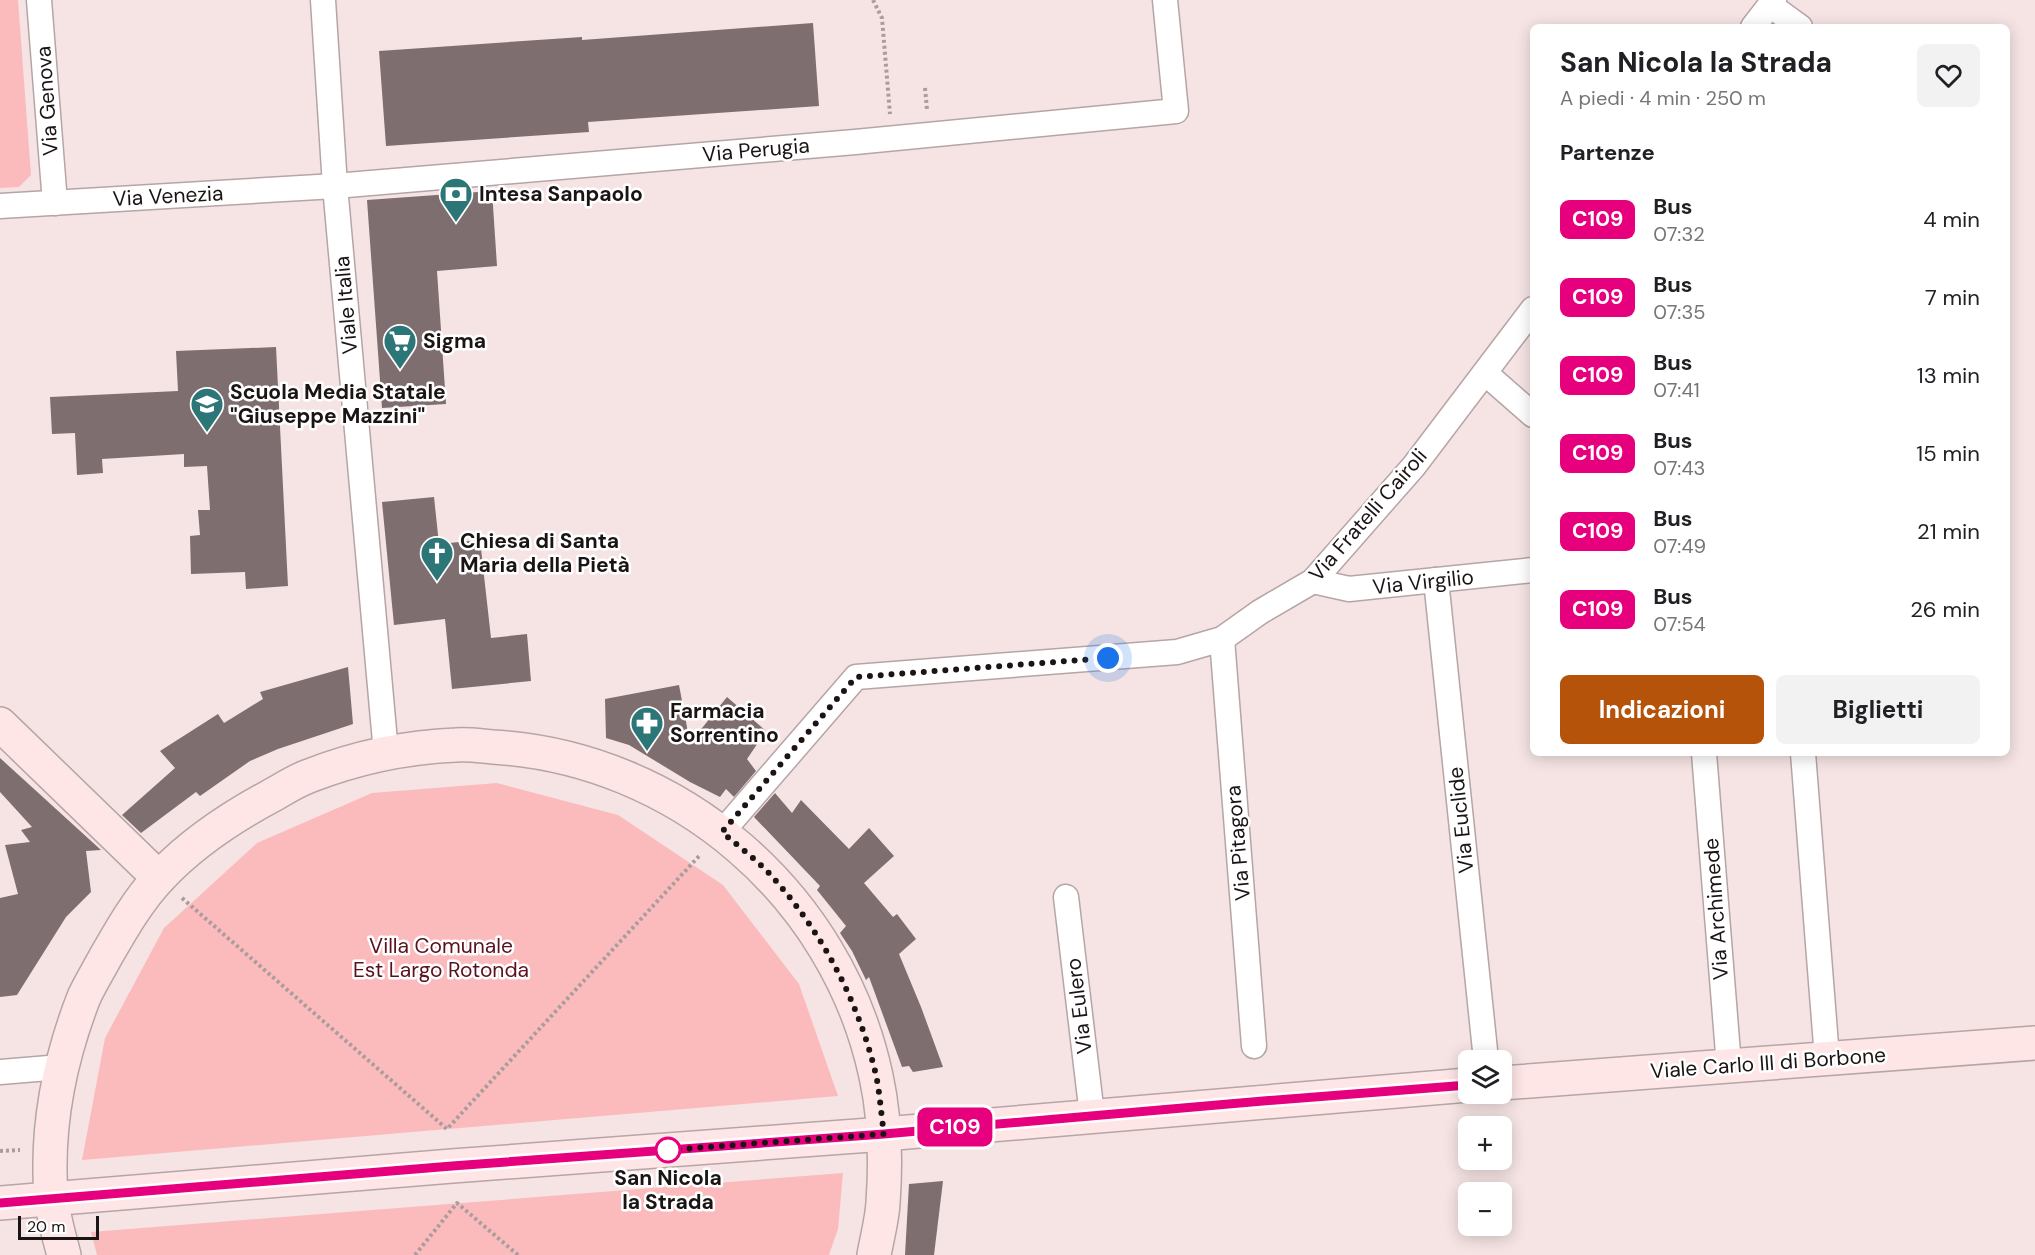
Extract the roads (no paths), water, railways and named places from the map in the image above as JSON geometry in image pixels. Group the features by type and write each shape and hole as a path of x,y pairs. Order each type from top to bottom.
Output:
{"main road":[{"path":"0,724 159,878"},
{"path":"64,1255 51,1200 50,1147 61,1067 85,995 122,928 159,878 196,844 234,816 306,777 386,753 456,745 528,749 597,765 663,793 722,832 774,880 804,916 835,965 859,1019 876,1076 884,1134 883,1206 874,1255"},
{"name":"Viale Carlo III di Borbone","path":"1512,1082 2035,1043"},
{"path":"0,1203 884,1134 1458,1086"}],"street":[{"name":"Via Genova","path":"39,0 55,202"},
{"name":"Viale Italia","path":"323,0 335,186 386,753"},
{"name":"Via Perugia","path":"335,186 1176,111 1165,0"},
{"path":"1755,24 1772,2 1797,24"},
{"name":"Via Venezia","path":"0,206 335,186"},
{"name":"Via Fratelli Cairoli","path":"722,832 856,677 1177,652 1222,639 1260,612 1313,581 1414,466 1530,313"},
{"path":"1485,373 1530,412"},
{"name":"Via Virgilio","path":"1313,581 1349,590 1530,570"},
{"name":"Via Euclide","path":"1436,580 1485,1050"},
{"name":"Via Pitagora","path":"1222,639 1254,1046"},
{"name":"Via Archimede","path":"1704,756 1729,1066"},
{"path":"1803,756 1827,1058"},
{"name":"Via Eulero","path":"1066,897 1092,1116"},
{"path":"0,1072 61,1067"}],"place":[{"name":"Intesa Sanpaolo","path":"456,223"},
{"name":"Sigma","path":"400,370"},
{"name":"Scuola Media Statale \"Giuseppe Mazzini\"","path":"207,433"},
{"name":"Chiesa di Santa Maria della Pietà","path":"437,582"},
{"name":"Farmacia Sorrentino","path":"647,752"},
{"name":"San Nicola la Strada","path":"668,1150"}],"park label":[{"name":"Villa Comunale Est Largo Rotonda","path":"441,958"}]}
